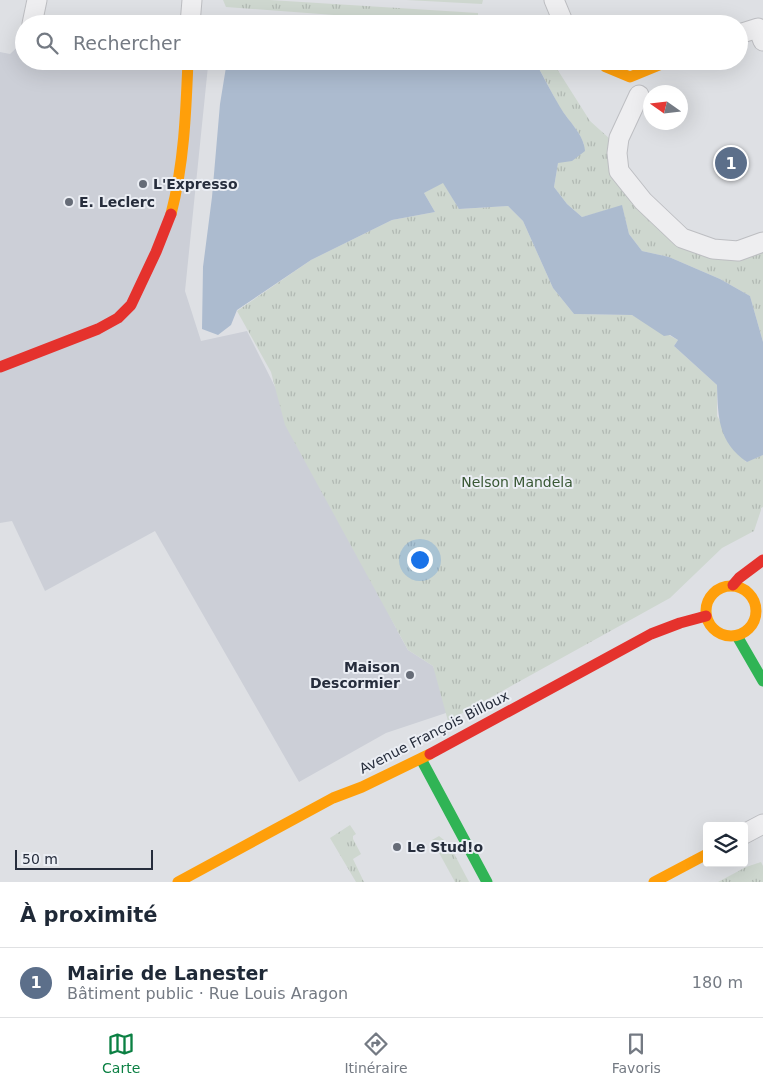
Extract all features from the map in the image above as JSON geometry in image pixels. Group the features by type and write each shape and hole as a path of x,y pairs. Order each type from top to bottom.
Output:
{"main road":[{"path":"0,367 98,329 118,318 131,305 169,220 176,194 185,131 188,70"},
{"path":"613,70 630,77 647,70"},
{"path":"734,585 739,578 763,560"},
{"path":"734,585 748,591 756,604 757,612 753,631 737,636 718,633 709,624 706,616 708,600 712,594 726,586 734,585"},
{"path":"756,604 763,593"},
{"name":"Avenue François Billoux","path":"178,882 200,877 333,798 362,787 421,759 651,634 706,616"},
{"path":"737,636 763,682"},
{"path":"421,759 487,882"},
{"path":"654,882 703,856"}],"street":[{"path":"34,15 37,0"},
{"path":"191,15 192,0"},
{"path":"554,0 560,15"},
{"path":"748,34 761,34"},
{"path":"639,95 618,138 617,153 619,171 643,201 682,238 713,249 738,251 763,242"},
{"path":"748,832 763,824"}],"shaded area":[{"path":"15,49 15,70 208,70 185,291 201,341 247,331 398,632 408,650 433,666 452,711 386,733 299,782 155,531 45,591 12,521 0,523 0,52 10,54"}],"green space":[{"path":"223,0 270,0 478,13 478,15 333,15 226,7"},
{"path":"406,0 483,0 482,4"},
{"path":"540,70 558,70 590,121 610,139 613,177 680,243 763,249 763,342 750,296 720,279 669,257 642,251 629,234 622,206 582,217 567,204 554,187 558,163 584,144 578,132 560,108"},
{"name":"Nelson Mandela","path":"443,182 459,209 508,206 523,221 553,288 574,314 632,315 678,340 674,346 717,385 717,416 746,462 763,455 763,507 761,508 754,531 722,548 670,598 448,721 433,666 408,650 285,425 271,372 237,311 311,260 392,220 435,212 424,193"},
{"path":"350,825 356,834 353,836 353,839 361,854 353,859 364,882 356,882 330,838"},
{"path":"439,836 449,844 469,882 455,882 432,840"},
{"path":"761,862 763,866 763,882 718,882 748,867"}],"water":[{"path":"226,70 540,70 563,112 579,133 584,145 585,151 572,161 558,163 554,187 567,204 582,217 622,205 629,234 642,251 669,257 720,279 750,296 763,342 763,455 747,462 730,446 721,428 717,385 674,346 678,340 670,335 664,336 632,315 574,314 553,288 523,221 508,206 459,209 443,183 424,193 435,212 392,220 311,260 237,310 231,325 218,335 202,329 203,267 212,197 220,104"}],"traffic: fast":[{"path":"737,636 763,681"},
{"path":"421,759 487,882"}],"traffic: slow":[{"path":"171,214 182,157 188,70"},
{"path":"613,70 630,77 647,70"},
{"path":"736,586 749,593 755,601 756,611 755,621 749,629 741,635 726,636 713,629 707,621 706,606 713,593 721,587 736,586"},
{"path":"178,882 333,798 362,787 430,754"},
{"path":"654,882 703,856"}],"traffic: jam":[{"path":"0,367 98,329 118,318 131,305 156,252 171,214"},
{"path":"733,585 739,578 763,560"},
{"path":"430,754 651,634 706,616"}],"place":[{"name":"Mairie de Lanester","path":"731,163"},
{"name":"L'Expresso","path":"143,184"},
{"name":"E. Leclerc","path":"69,202"},
{"name":"Maison Descormier","path":"410,675"},
{"name":"Le Stud!o","path":"397,847"}]}
